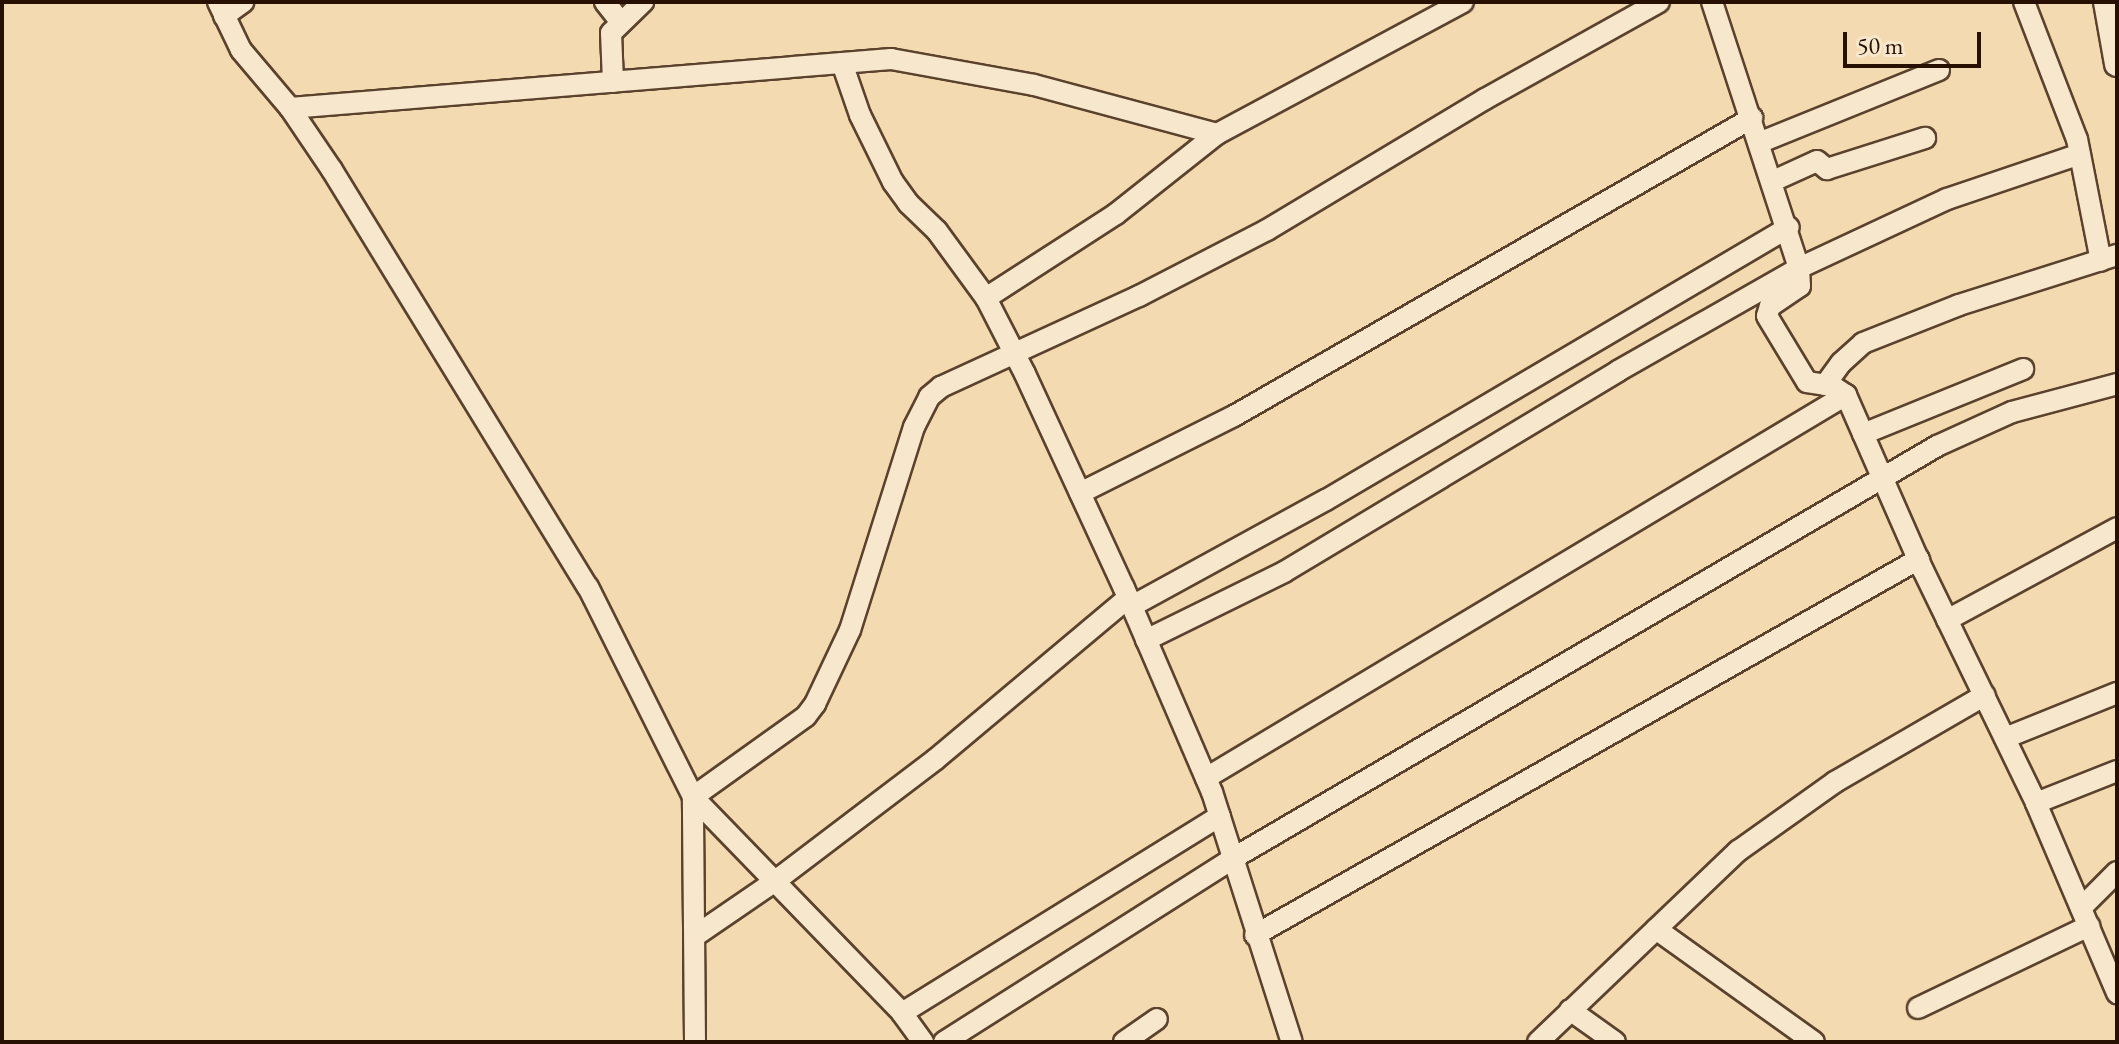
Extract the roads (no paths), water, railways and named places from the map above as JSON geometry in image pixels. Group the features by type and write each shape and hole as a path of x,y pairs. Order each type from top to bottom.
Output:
{"street":[{"path":"243,2 221,9 241,50 290,108 332,170 588,587 693,797 902,1013 923,1042"},
{"path":"605,2 620,21"},
{"path":"613,82 609,40 620,21 643,2"},
{"path":"986,298 1116,214 1217,134 1463,2"},
{"path":"693,797 806,716 815,704 850,630 914,427 929,397 941,387 1015,355 1267,230 1485,99 1659,2"},
{"path":"1712,2 1789,227 1799,268 1800,286 1770,306 1767,316 1807,382 1825,385 1846,395 1947,620 2036,803 2085,917 2107,948 2117,993"},
{"path":"1825,385 1841,363 1863,343 1959,305 2109,258 2064,101 2024,2"},
{"path":"2106,2 2117,64"},
{"path":"290,108 912,60 1034,85 1217,134"},
{"path":"842,63 887,173 908,203 937,231 986,298 1080,493 1206,778 1292,1042"},
{"path":"1761,142 1939,70"},
{"path":"1080,493 1234,416 1752,118"},
{"path":"1773,181 1817,161 1827,169 1925,138"},
{"path":"1146,640 1284,572 1605,379 1799,268 1947,199 2080,154"},
{"path":"695,936 774,882 936,759 1130,602 1326,500 1789,227"},
{"path":"1863,434 2023,369"},
{"path":"944,1042 1232,859 1937,446 2012,412 2117,384"},
{"path":"1206,778 1846,395"},
{"path":"1947,620 2117,528"},
{"path":"1255,935 1919,559"},
{"path":"2005,738 2117,693"},
{"path":"1538,1042 1738,851 1786,815 1985,695"},
{"path":"2036,803 2117,771"},
{"path":"693,797 695,1042"},
{"path":"902,1013 1220,816"},
{"path":"1918,1008 2085,917 2117,872"},
{"path":"1656,929 1814,1042"},
{"path":"1570,1010 1615,1042"},
{"path":"1124,1042 1157,1019"}]}
